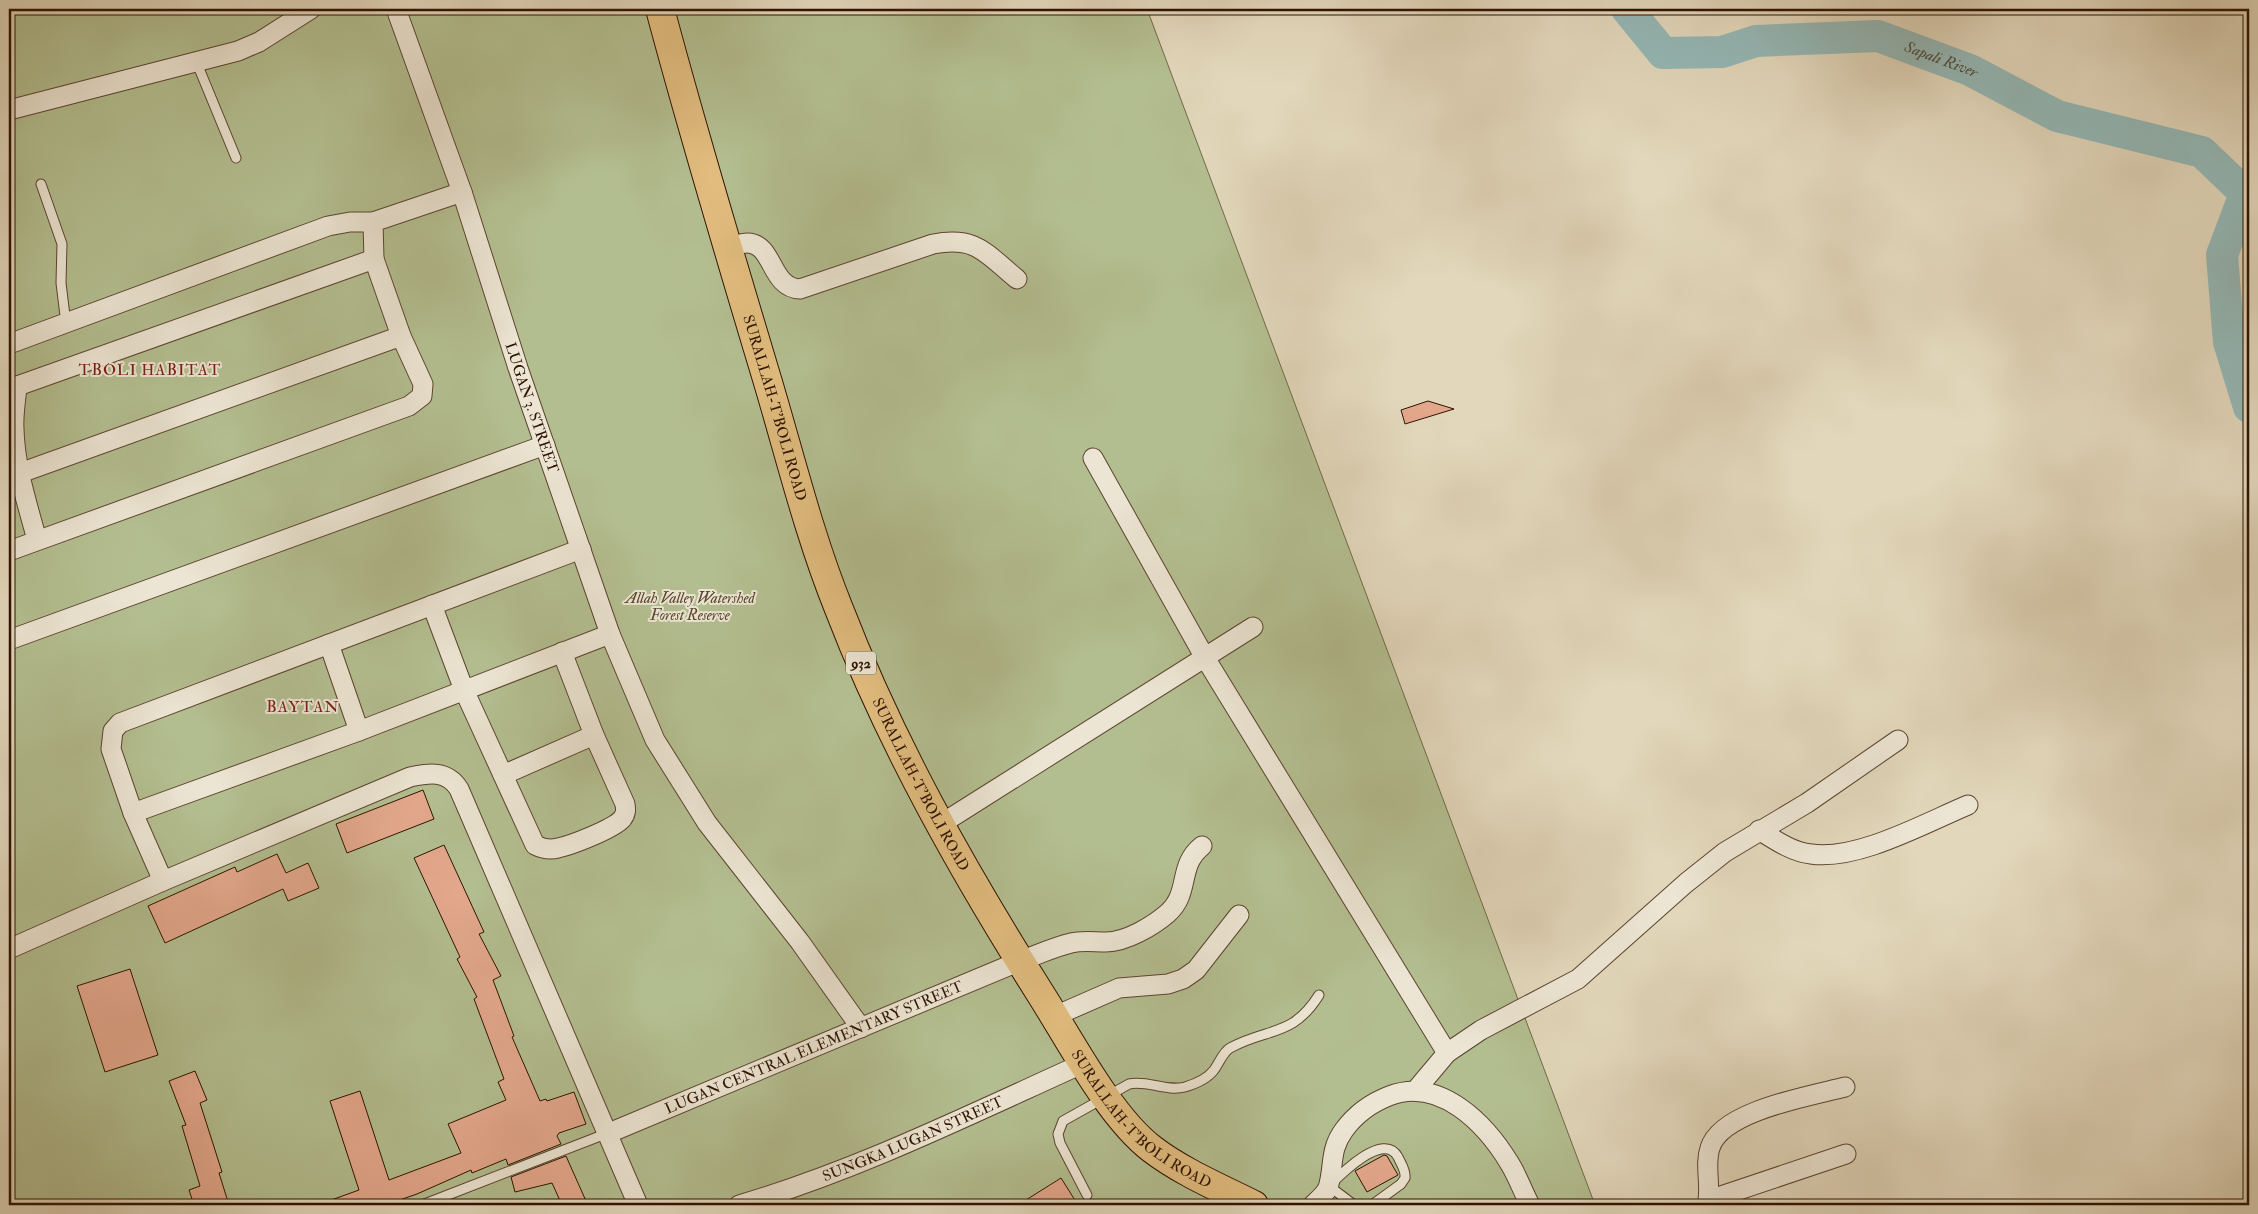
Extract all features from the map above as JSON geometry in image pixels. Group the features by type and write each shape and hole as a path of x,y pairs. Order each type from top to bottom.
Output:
{"main road":[{"name":"SURALLAH-T'BOLI ROAD","path":"660,9 808,517 838,607 871,687 917,782 1020,961 1084,1063 1124,1122 1152,1149 1196,1176 1254,1205"}],"street":[{"path":"9,110 254,44 311,9"},
{"name":"LUGAN 3. STREET","path":"396,9 462,192 545,445 610,634 655,740 690,798 726,850 800,942 860,1028"},
{"path":"9,344 328,226 350,222 372,222 462,192"},
{"path":"9,551 409,406 422,396 423,384 401,336 374,260 372,222"},
{"path":"728,247 747,243 756,245 763,250 783,283 791,288 800,288 933,244 954,240 980,249 1017,279"},
{"path":"37,540 14,475 13,387 374,260"},
{"path":"14,475 401,336"},
{"path":"9,640 545,445"},
{"path":"1093,458 1204,656 1447,1053"},
{"path":"163,881 133,813 111,749 112,731 120,723 581,549"},
{"path":"432,605 464,690 536,845 542,848 558,848 613,826 624,817 626,811 625,804 594,735 562,652"},
{"path":"941,824 1204,656 1253,627"},
{"path":"133,813 359,731 610,634"},
{"path":"329,644 359,731"},
{"path":"503,775 594,735"},
{"path":"1415,1090 1447,1053 1481,1030 1578,979 1686,883 1725,852 1807,803 1898,740"},
{"path":"9,949 163,881 410,777 428,773 442,775 453,780 609,1133 638,1205"},
{"path":"1759,830 1786,846 1810,854 1834,856 1861,849 1968,805"},
{"name":"LUGAN CENTRAL ELEMENTARY STREET","path":"609,1133 1020,961 1071,943 1107,942 1141,930 1168,912 1179,899 1184,883 1186,865 1192,854 1202,846"},
{"path":"1055,1016 1119,988 1168,984 1183,979 1196,970 1239,915"},
{"name":"SUNGKA LUGAN STREET","path":"739,1205 792,1198 1084,1063"},
{"path":"1845,1087 1765,1108 1727,1125 1715,1135 1709,1150 1708,1203 1846,1154"},
{"path":"1313,1205 1329,1186 1331,1160 1335,1148 1343,1131 1353,1119 1382,1098 1415,1090 1435,1093 1455,1103 1481,1126 1511,1166 1530,1205"}],"lane":[{"path":"196,61 236,158"},
{"path":"41,184 62,244 61,283 66,324"},
{"path":"1087,1195 1058,1134 1063,1121 1129,1084 1140,1082 1170,1088 1185,1087 1202,1080 1213,1072 1228,1049 1282,1030 1308,1011 1319,994"},
{"path":"422,1205 609,1133"},
{"path":"1354,1205 1329,1186 1354,1163 1381,1148 1391,1148 1405,1170 1405,1178 1401,1184 1372,1205"}],"green space":[{"name":"Allah Valley Watershed Forest Reserve","path":"9,9 1147,9 1595,1205 9,1205"}],"building":[{"path":"1428,401 1454,409 1405,424 1401,410"},
{"path":"423,790 434,819 347,853 336,824"},
{"path":"444,845 484,932 479,934 501,976 493,980 514,1036 512,1037 540,1101 546,1099 547,1101 574,1092 586,1124 559,1133 557,1136 561,1144 508,1165 506,1159 472,1173 471,1170 417,1194 385,1205 323,1205 323,1203 359,1190 330,1101 360,1091 389,1180 461,1153 448,1124 506,1100 498,1082 504,1079 474,999 477,997 457,959 460,957 414,858"},
{"path":"277,854 286,873 308,863 319,888 288,901 283,889 165,943 148,906 235,867 237,872"},
{"path":"130,969 158,1055 105,1072 77,986"},
{"path":"195,1071 207,1100 200,1103 222,1172 219,1173 229,1205 194,1205 189,1190 200,1186 182,1126 186,1125 169,1081"},
{"path":"1384,1155 1387,1156 1398,1175 1367,1192 1355,1171"},
{"path":"566,1156 586,1201 576,1205 562,1205 552,1183 515,1192 511,1177"},
{"path":"1061,1178 1078,1205 1018,1205"}],"waterway":[{"name":"Sapali River","path":"1627,9 1663,53 1722,52 1756,41 1878,36 1970,70 2057,116 2202,152 2249,197"},
{"path":"2245,194 2222,255 2229,342 2249,407"}],"district":[{"name":"TBOLI HABITAT","path":"150,370"},
{"name":"BAYTAN","path":"303,707"}]}
